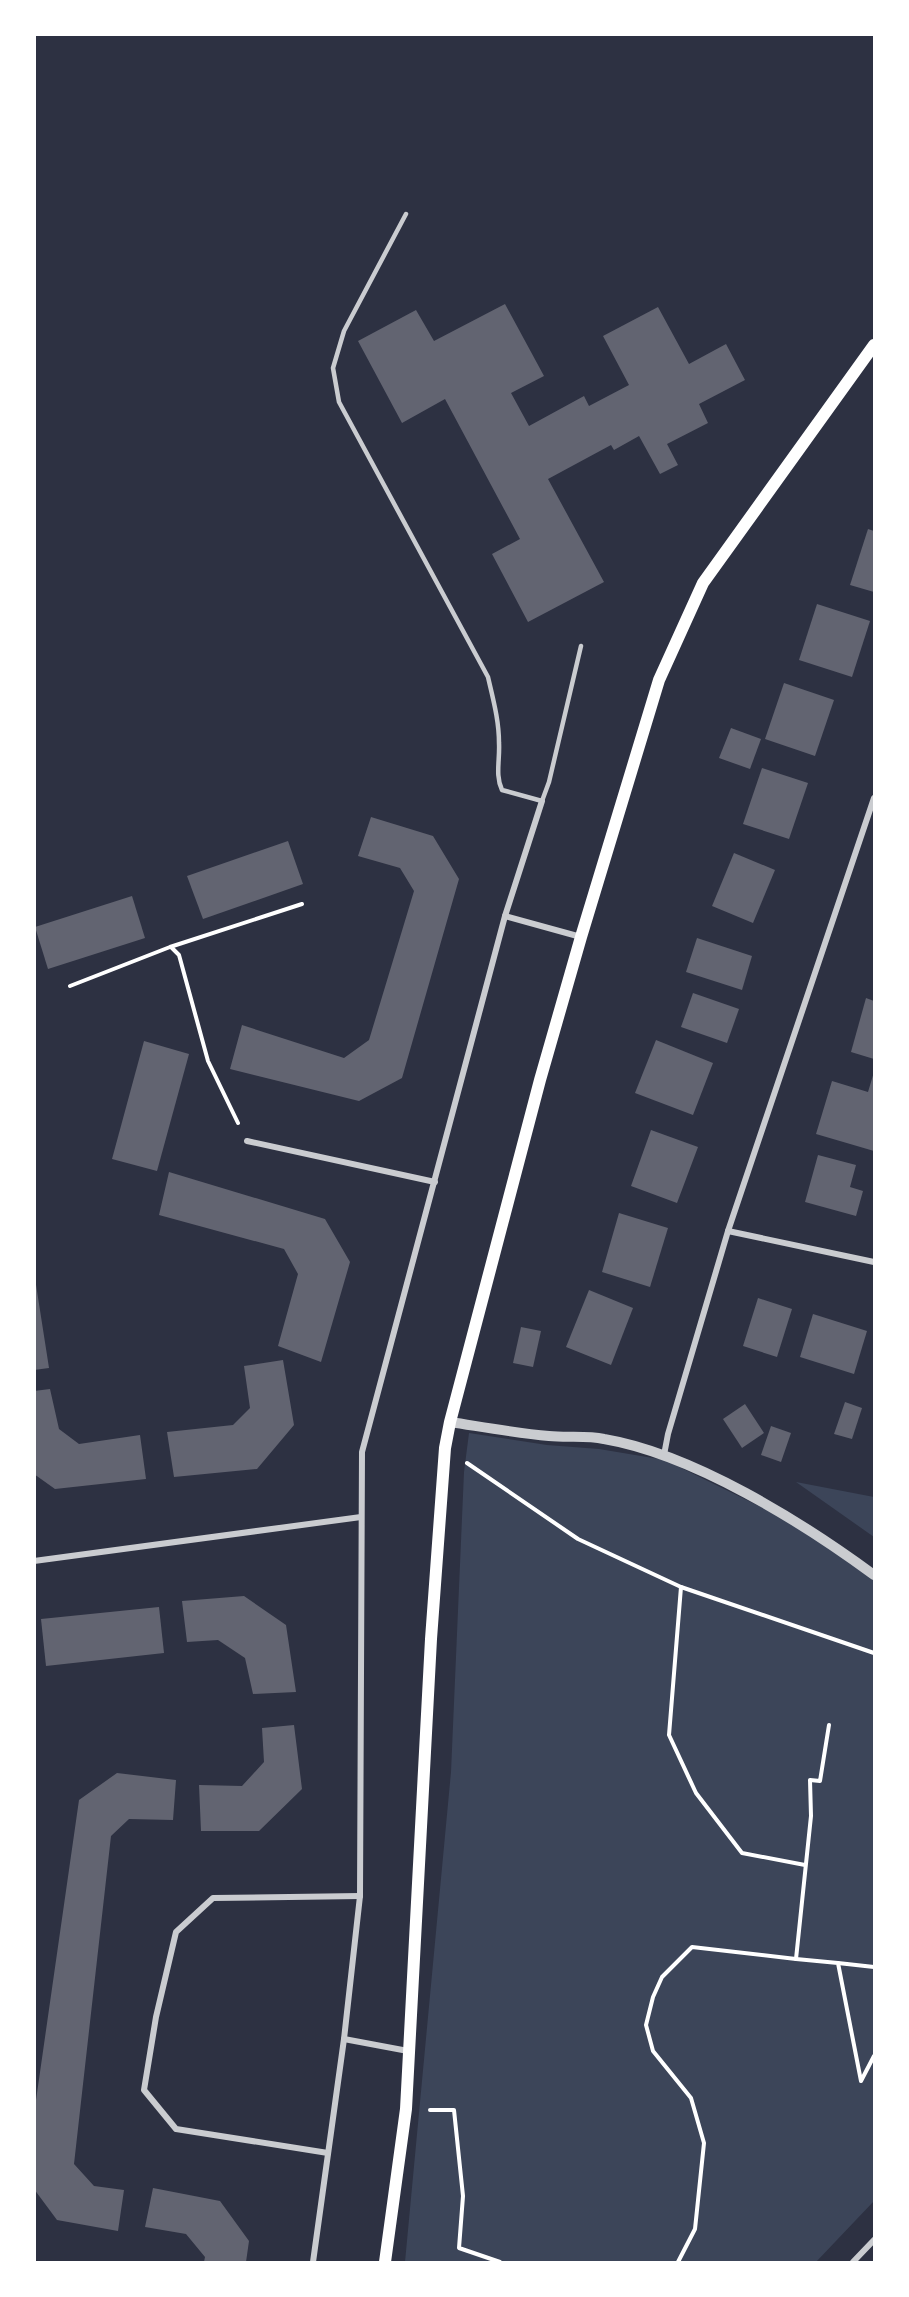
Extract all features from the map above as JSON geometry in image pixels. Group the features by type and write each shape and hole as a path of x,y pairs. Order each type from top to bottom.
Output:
{"main road":[{"path":"385,2262 406,2109 430,1639 445,1448 450,1422 505,1210 581,937 659,680 703,583 871,358 874,345"}],"street":[{"path":"664,1455 668,1434 728,1231 874,798"},
{"path":"313,2262 344,2039 360,1896 362,1452 505,916 542,801"},
{"path":"505,916 581,937"},
{"path":"247,1141 435,1182"},
{"path":"728,1231 874,1262"},
{"path":"450,1422 550,1436 603,1438 664,1455 770,1507 874,1575"},
{"path":"34,1561 361,1517"},
{"path":"328,2153 176,2129 144,2090 156,2017 176,1932 213,1898 360,1896"},
{"path":"344,2039 410,2051"},
{"path":"853,2262 874,2240"}],"lane":[{"path":"406,214 344,331 333,368 339,402 488,677 497,711 500,745 498,780 502,790 542,801 549,782 581,646"}],"path":[{"path":"70,987 170,947 302,904"},
{"path":"170,947 178,955 208,1061 247,1141"},
{"path":"445,1448 578,1539 681,1587 874,1653"},
{"path":"681,1587 669,1735 696,1793 742,1853 805,1865"},
{"path":"796,1959 811,1816 810,1780 820,1780 829,1725"},
{"path":"678,2262 695,2229 704,2143 691,2098 653,2051 645,2025 653,1997 662,1977 692,1947 874,1967"},
{"path":"838,1963 861,2081 874,2056"},
{"path":"406,2109 454,2110 463,2196 459,2248 500,2262"}],"shaded area":[{"path":"469,1433 547,1445 599,1449 665,1460 804,1528 874,1578 874,2201 816,2262 405,2262 451,1772 464,1472"},
{"path":"796,1482 874,1497 874,1537"}],"building":[{"path":"505,304 544,376 511,393 529,426 584,396 589,406 629,385 603,336 658,307 689,364 726,344 745,380 699,404 708,423 667,444 678,465 660,474 639,436 614,450 611,445 548,479 604,582 528,622 492,554 520,539 445,399 402,423 358,341 416,310 434,341"},
{"path":"868,529 874,531 874,592 850,585"},
{"path":"817,604 870,621 852,677 799,660"},
{"path":"784,683 834,700 815,756 765,739"},
{"path":"731,728 761,739 750,769 719,758"},
{"path":"762,768 808,783 789,839 743,824"},
{"path":"371,817 433,836 459,879 402,1078 359,1101 230,1069 242,1025 344,1058 369,1040 414,891 400,868 358,856"},
{"path":"288,841 303,884 203,919 187,876"},
{"path":"734,853 775,870 753,923 712,906"},
{"path":"132,896 145,938 48,969 35,927"},
{"path":"697,938 752,956 742,990 686,972"},
{"path":"693,993 739,1009 727,1043 681,1027"},
{"path":"866,998 874,1001 874,1059 851,1052"},
{"path":"656,1040 713,1063 693,1115 635,1093"},
{"path":"144,1041 189,1054 157,1171 112,1159"},
{"path":"874,1072 874,1151 816,1134 832,1081 868,1092"},
{"path":"651,1130 698,1147 677,1203 631,1186"},
{"path":"818,1155 856,1165 850,1187 863,1191 856,1216 805,1202"},
{"path":"169,1172 325,1219 350,1262 321,1362 278,1346 298,1274 284,1249 159,1215"},
{"path":"619,1213 668,1228 650,1287 602,1272"},
{"path":"34,1272 49,1368 34,1370"},
{"path":"589,1290 633,1308 611,1365 566,1347"},
{"path":"758,1298 792,1309 777,1357 743,1346"},
{"path":"813,1314 867,1331 854,1374 800,1357"},
{"path":"521,1327 541,1331 533,1367 513,1363"},
{"path":"283,1360 294,1425 257,1469 174,1477 167,1432 233,1425 250,1408 244,1366"},
{"path":"50,1389 59,1429 79,1444 140,1435 146,1479 55,1489 34,1474 34,1391"},
{"path":"845,1402 862,1408 852,1439 834,1434"},
{"path":"745,1404 764,1433 742,1448 723,1419"},
{"path":"771,1426 791,1433 781,1462 761,1455"},
{"path":"244,1596 286,1625 296,1692 253,1694 245,1658 218,1640 187,1642 182,1601"},
{"path":"159,1607 164,1653 46,1666 41,1619"},
{"path":"294,1725 302,1789 259,1831 201,1831 199,1785 242,1786 264,1762 262,1728"},
{"path":"117,1773 176,1780 173,1820 129,1819 111,1836 74,2164 94,2186 124,2190 118,2231 57,2220 34,2189 34,2114 79,1800"},
{"path":"153,2188 220,2201 249,2241 246,2262 204,2262 205,2257 186,2234 145,2227"}]}
